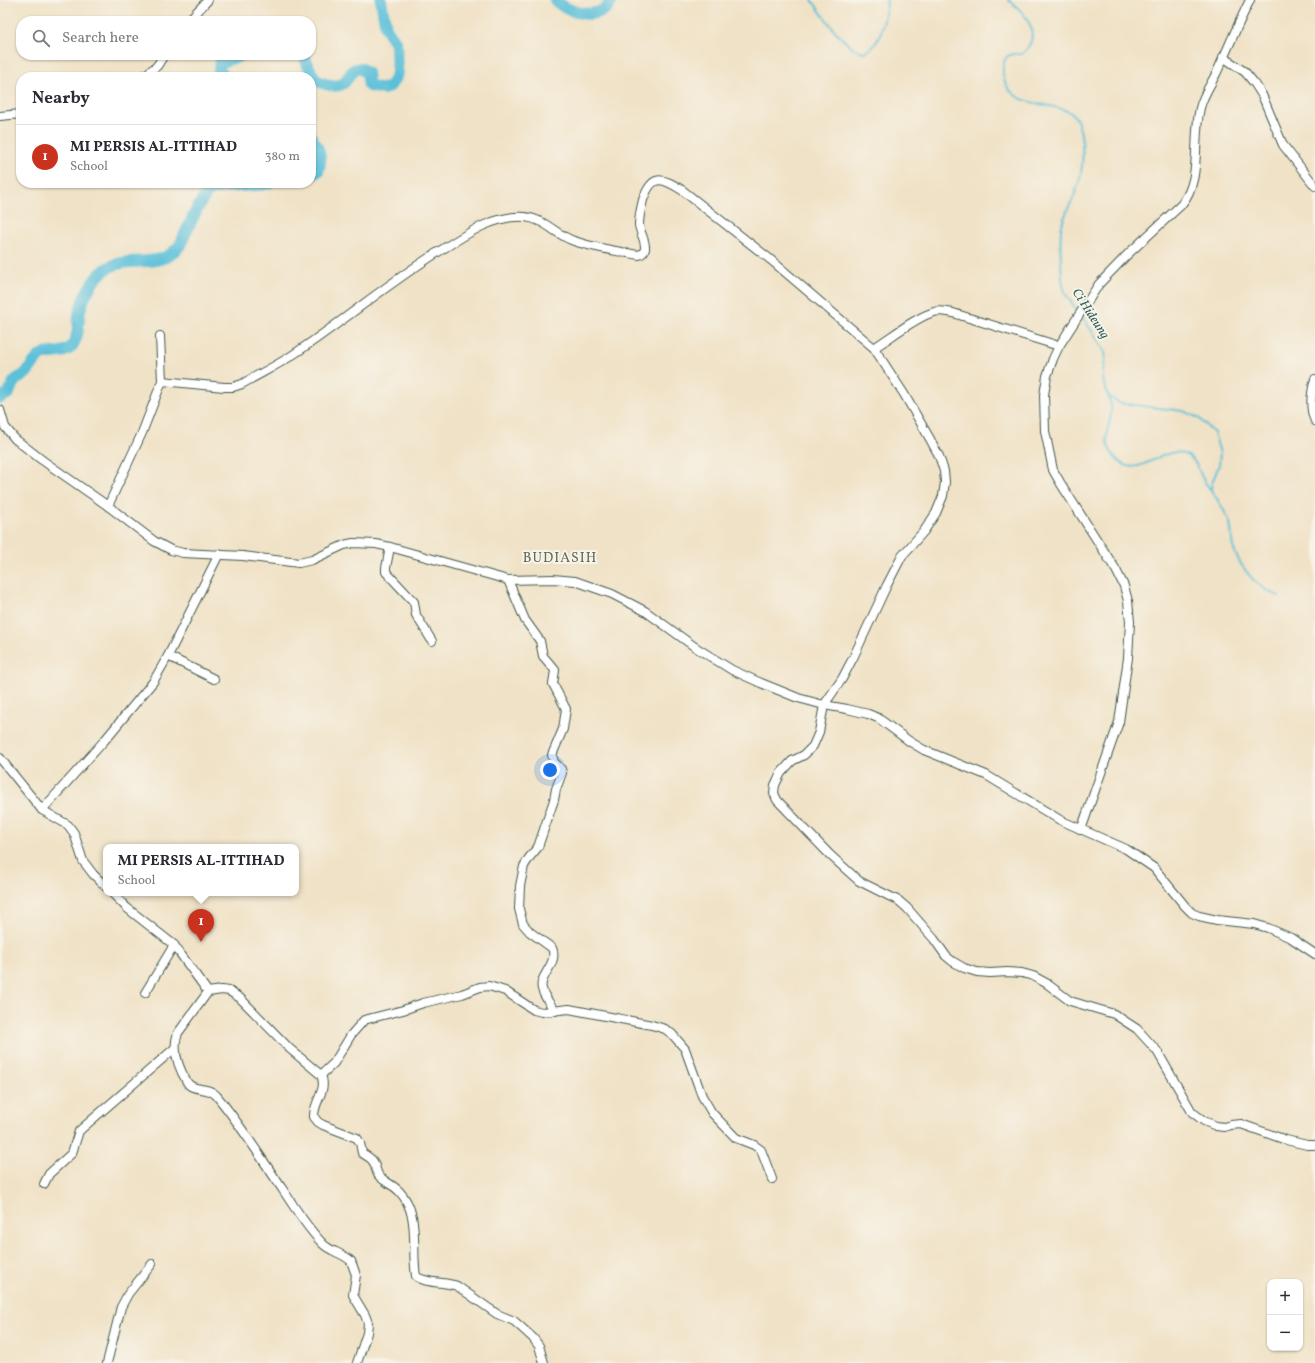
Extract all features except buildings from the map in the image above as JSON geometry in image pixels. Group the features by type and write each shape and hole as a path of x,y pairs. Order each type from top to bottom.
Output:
{"street":[{"path":"193,16 208,0"},
{"path":"1081,830 1119,722 1128,658 1130,622 1128,601 1124,586 1116,570 1053,470 1045,431 1044,396 1047,376 1059,346 1098,284 1128,254 1177,210 1188,197 1195,167 1200,108 1204,96 1250,0"},
{"path":"1223,57 1245,72 1262,95 1283,145 1315,186"},
{"path":"149,72 157,66 161,60"},
{"path":"0,116 16,114"},
{"path":"162,381 224,387 233,387 242,384 294,354 407,272 472,231 495,221 513,217 536,219 563,236 575,241 639,255 645,250 639,225 643,203 651,184 655,181 666,181 682,190 771,260 874,348 904,394 939,456 944,471 945,482 943,496 936,513 924,532 902,556 853,658 842,679 824,706 819,732 813,746 804,755 792,761 781,773 775,785 774,793 777,800 830,855 859,881 899,902 907,908 934,939 946,956 964,968 977,972 1022,973 1033,976 1046,983 1070,1001 1114,1014 1137,1029 1157,1050 1192,1112 1204,1121 1216,1126 1224,1127 1241,1124 1286,1140 1307,1145 1315,1145"},
{"path":"874,348 921,318 934,312 941,311 953,313 1059,346"},
{"path":"108,506 142,433 162,381 160,336"},
{"path":"1315,379 1312,399 1312,412 1315,421"},
{"path":"0,410 5,428 15,439 154,541 171,550 183,553 219,554 299,563 312,560 344,545 353,543 376,544 508,580 552,579 575,581 612,594 645,611 695,647 732,670 781,692 824,706 847,709 878,718 920,748 986,775 1047,813 1081,830 1126,849 1154,868 1192,913 1206,918 1254,924 1268,928 1291,938 1315,954"},
{"path":"390,547 386,572 414,602 416,615 432,640"},
{"path":"42,810 153,682 168,656 219,554"},
{"path":"508,580 524,620 540,641 543,656 555,670 553,684 566,709 563,729 552,755 554,762 561,769 562,773 538,847 528,858 524,866 520,886 519,909 523,924 530,932 552,948 554,952 553,961 541,986 555,1011"},
{"path":"168,656 214,679"},
{"path":"0,758 42,810 68,825 74,833 84,861 93,874 103,884"},
{"path":"115,896 127,908 174,946 208,992"},
{"path":"145,993 174,946"},
{"path":"321,1075 334,1063 351,1035 364,1020 480,987 489,986 505,991 538,1012 546,1013 569,1009 652,1025 665,1029 672,1034 685,1049 702,1096 712,1113 736,1138 754,1145 761,1150 772,1179"},
{"path":"357,1363 368,1328 367,1319 353,1295 356,1275 351,1261 323,1244 303,1220 240,1126 213,1092 188,1084 181,1070 175,1048 178,1033 208,992 222,990 229,991 240,998 290,1049 321,1075 324,1084 316,1104 314,1117 323,1125 357,1138 360,1143 362,1153 372,1160 378,1176 395,1187 403,1195 413,1218 416,1276 420,1279 450,1283 457,1286 497,1314 514,1321 533,1338 539,1346 544,1363"},
{"path":"44,1184 49,1174 72,1153 79,1132 175,1048"},
{"path":"106,1363 123,1303 128,1294 152,1264"}],"waterway":[{"path":"316,79 321,83 336,86 342,84 353,70 360,68 367,73 369,86 383,89 390,86 396,77 397,72 396,43 386,28 381,0"},
{"path":"555,0 568,9 585,14 601,11 608,7 612,0"},
{"name":"Ci Hideung","path":"812,0 838,34 854,49 862,52 869,50 880,35 887,4 886,0"},
{"name":"Ci Hideung","path":"1008,0 1021,11 1030,25 1032,32 1028,47 1022,54 1007,56 1004,62 1003,76 1008,89 1023,100 1053,106 1071,113 1079,125 1083,156 1080,177 1061,230 1061,267 1064,289 1068,298 1078,312"},
{"path":"220,72 219,70 220,63 225,60"},
{"path":"306,60 312,72"},
{"path":"316,145 320,157 318,171 316,172"},
{"path":"0,398 9,393 12,384 25,374 40,356 65,351 71,347 77,336 82,302 92,284 100,274 114,265 164,258 172,253 180,245 202,200 210,191 216,188"},
{"name":"Ci Hideung","path":"1081,315 1105,353 1103,381 1111,406 1107,442 1113,455 1122,464 1132,467 1142,465 1171,453 1181,453 1191,458 1229,520 1233,547 1241,564 1249,575 1266,591 1279,596"},
{"path":"1109,396 1119,403 1183,411 1199,418 1214,433 1220,453 1219,465 1211,489"}],"place":[{"name":"MI PERSIS AL-ITTIHAD","path":"201,942"}],"district":[{"name":"BUDIASIH","path":"560,558"}]}
